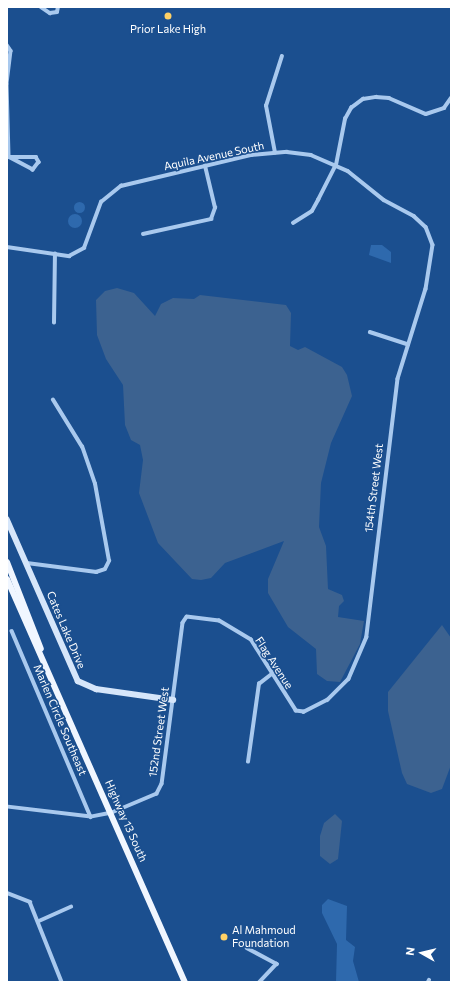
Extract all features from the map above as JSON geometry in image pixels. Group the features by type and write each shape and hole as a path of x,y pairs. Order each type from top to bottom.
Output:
{"main road":[{"name":"Highway 13 South","path":"7,562 48,669"},
{"name":"Highway 13 South","path":"7,579 112,813 185,982"}],"street":[{"path":"41,7 50,13 57,12 58,7"},
{"path":"7,45 11,51 7,84 8,157"},
{"path":"275,153 266,106 282,56"},
{"path":"293,223 312,211 336,165 345,118 363,99 389,98 426,114 444,108 451,98"},
{"name":"Aquila Avenue South","path":"7,247 69,256 84,248 97,210 109,192 205,166 275,153 311,155 336,165 363,181 394,207 414,216 426,227 433,244"},
{"path":"8,157 36,157 39,162 33,170 8,157"},
{"path":"143,234 211,218 215,208 205,166"},
{"name":"154th Street West","path":"304,712 340,689 367,637 383,478 398,378 426,289 433,244"},
{"path":"54,323 55,254"},
{"path":"370,332 408,344"},
{"path":"27,563 96,572 105,569 108,557 95,484 82,447 53,400"},
{"name":"Cates Lake Drive","path":"7,519 78,681 96,689 173,700"},
{"name":"Flag Avenue","path":"183,623 186,617 196,617 238,629 251,640 291,705 304,712"},
{"name":"152nd Street West","path":"7,807 91,817 112,813 157,794 162,784 183,623"},
{"name":"Marlen Circle Southeast","path":"12,631 91,817"},
{"path":"248,762 259,684 272,674"},
{"path":"7,893 30,902 39,920 62,982"},
{"path":"39,920 71,907"},
{"path":"247,948 277,964 260,982"}],"shaded area":[{"path":"79,201 83,203 85,207 83,211 79,213 75,211 73,207 75,203"},
{"path":"75,214 80,216 82,221 80,226 75,228 70,226 68,221 70,216"},
{"path":"371,245 382,245 391,252 391,263 369,255"},
{"path":"117,288 134,293 155,316 161,304 173,298 194,299 200,295 286,305 291,313 290,346 298,350 305,347 342,367 347,375 352,396 331,443 321,483 319,527 326,546 328,589 342,595 344,601 339,606 338,617 364,621 360,644 340,682 327,681 317,674 316,649 288,627 268,593 268,579 284,541 225,563 211,578 201,580 192,579 158,543 139,493 143,460 140,445 131,440 125,425 123,385 106,359 97,335 96,300 105,291"},
{"path":"442,625 451,638 451,765 442,789 431,793 407,784 402,773 388,711 388,692"},
{"path":"335,814 342,821 338,859 330,864 320,856 320,836 324,823"},
{"path":"328,899 347,906 346,940 355,947 353,961 359,982 336,982 337,944 322,913 322,905"}],"place":[{"name":"Prior Lake High","path":"168,16"},
{"name":"Al Mahmoud Foundation","path":"224,937"}]}
